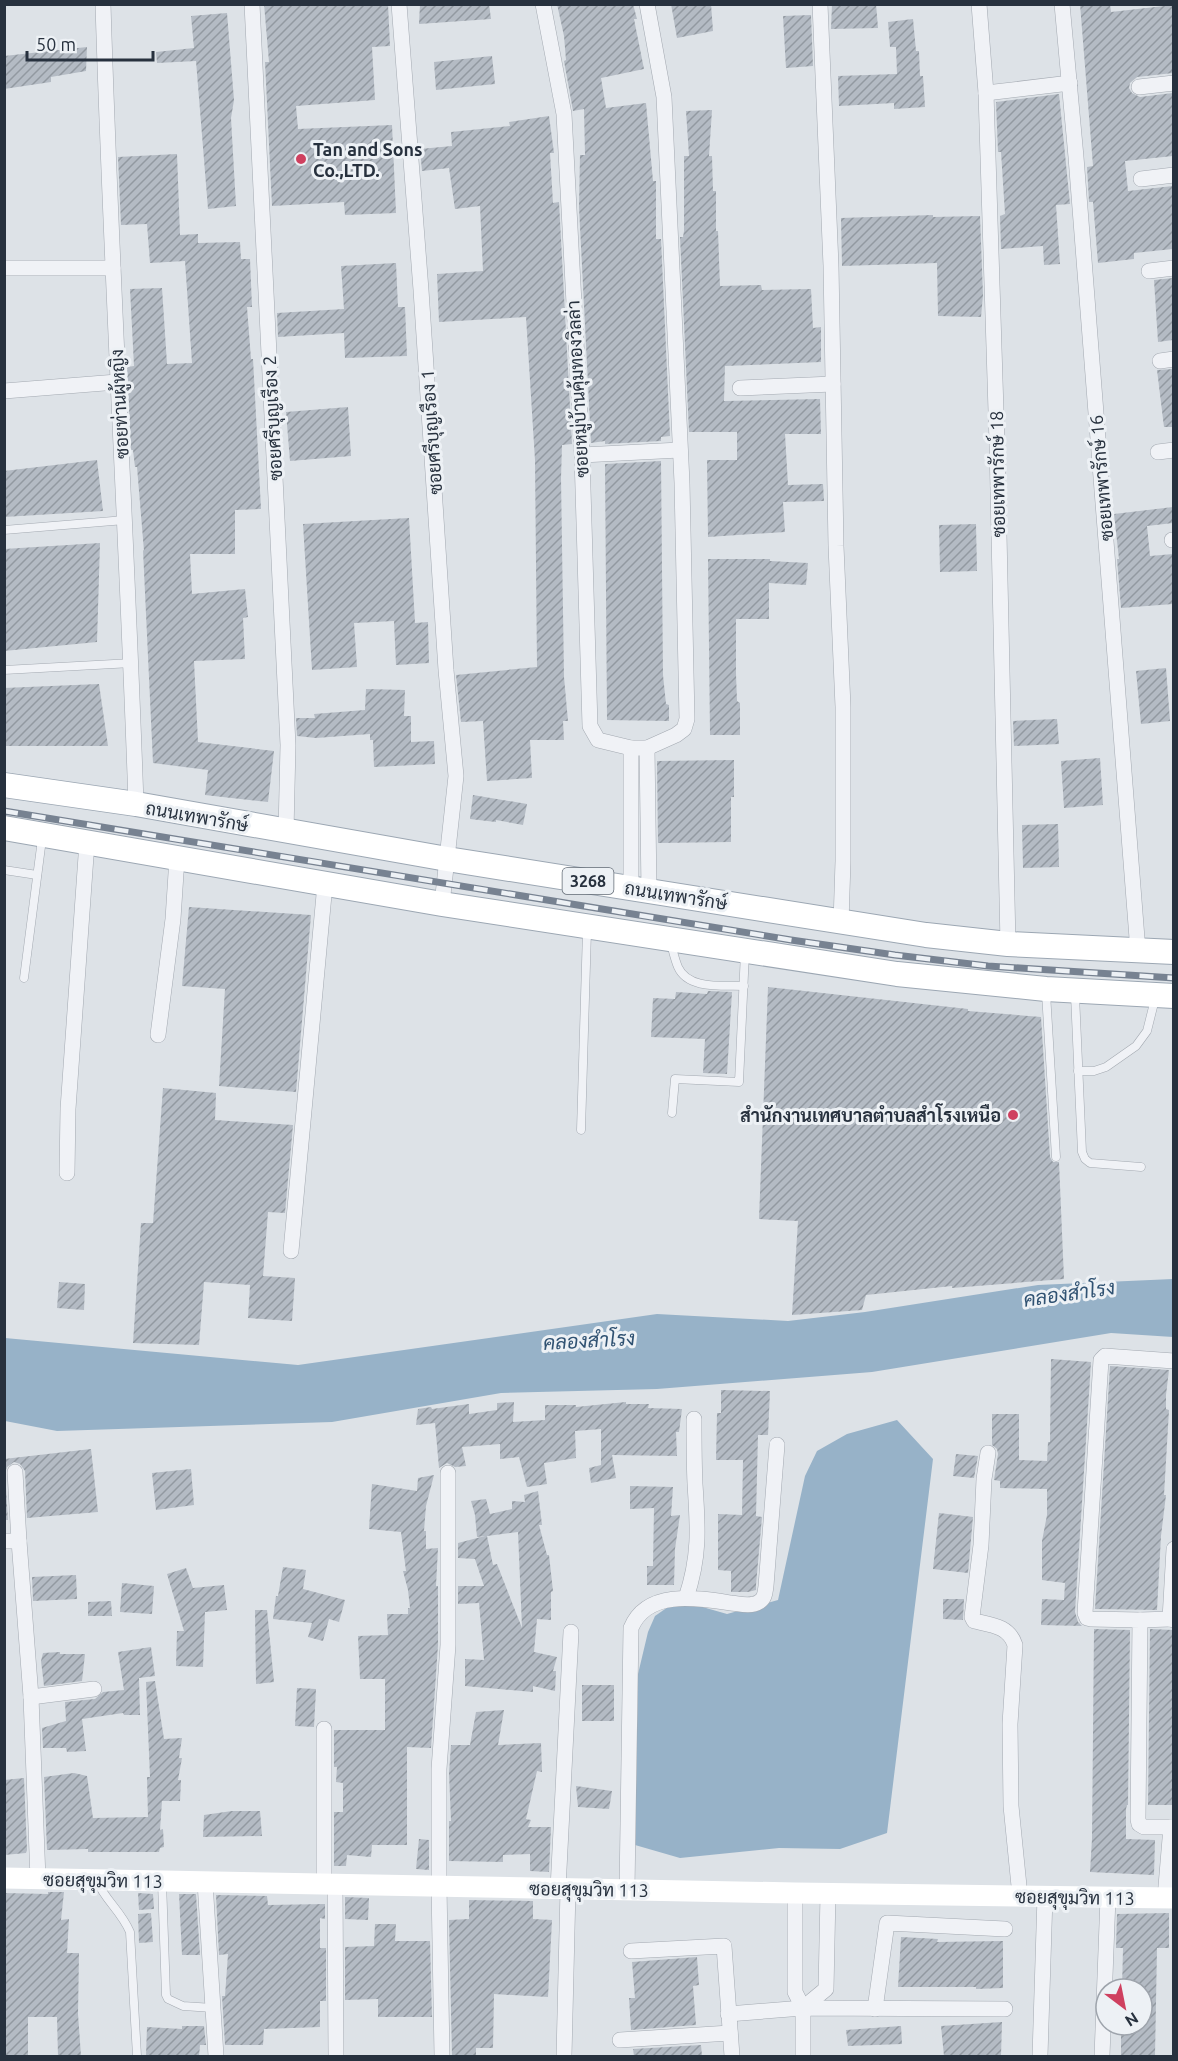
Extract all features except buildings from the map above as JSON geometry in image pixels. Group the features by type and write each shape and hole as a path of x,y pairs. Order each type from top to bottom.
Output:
{"main road":[{"name":"ถนนเทพารักษ์","path":"4,785 136,804 286,832 841,923 1008,944 1173,952"},
{"path":"4,828 442,904 897,974 1046,989 1165,995"},
{"name":"ซอยสุขุมวิท 113","path":"4,1878 828,1894 1169,1898"}],"street":[{"name":"ซอยท่านผู้หญิง","path":"103,4 117,382 132,663 136,804"},
{"name":"ซอยศรีบุญเรือง 2","path":"252,4 288,734 286,832"},
{"name":"ซอยศรีบุญเรือง 1","path":"399,4 422,290 446,670 456,776 442,904"},
{"name":"ซอยหมู่บ้านคุ้มทองวิลล่า","path":"543,4 564,114 582,455 590,726 598,740 631,748 647,748 676,735 684,729 687,719 680,450 664,97 647,4"},
{"path":"820,4 831,266 836,546 843,707 841,923"},
{"name":"ซอยเทพารักษ์ 18","path":"979,4 986,93 1008,944"},
{"name":"ซอยเทพารักษ์ 16","path":"1062,4 1138,951"},
{"path":"986,93 1070,83"},
{"path":"1139,87 1173,83"},
{"path":"1141,179 1173,175"},
{"path":"1149,271 1173,267"},
{"path":"4,268 113,268"},
{"path":"4,391 117,382"},
{"path":"740,388 833,384"},
{"path":"582,455 680,450"},
{"path":"1158,452 1173,450"},
{"path":"631,748 640,889"},
{"path":"640,889 647,748"},
{"path":"67,1173 70,1089 87,842"},
{"path":"158,1035 173,919 177,858"},
{"path":"291,1251 325,884"},
{"path":"1173,1361 1105,1356 1101,1360 1085,1613 1087,1618 1172,1619 1173,1549"},
{"path":"686,1598 693,1578 698,1542 694,1419"},
{"path":"627,1890 631,1628 634,1619 641,1611 666,1600 686,1598 750,1605 761,1601 765,1596 777,1445"},
{"path":"988,1453 984,1479 981,1545 972,1617 974,1621 1003,1628 1013,1638 1015,1645 1010,1724 1011,1806 1020,1896"},
{"path":"15,1472 12,1541 31,1697 39,1879"},
{"path":"442,2056 439,1769 447,1645 448,1473"},
{"path":"1140,1620 1138,1819 1139,1824 1144,1827 1172,1827 1169,1898"},
{"path":"564,2056 563,1889 571,1632"},
{"path":"31,1697 94,1689"},
{"path":"324,1729 336,2056"},
{"path":"205,1882 216,2056"},
{"path":"795,1893 795,1992 803,2008 803,2056"},
{"path":"803,2008 826,1989 828,1894"},
{"path":"1040,2056 1046,1896"},
{"path":"1102,2056 1108,1897"},
{"path":"875,2009 888,1923 1005,1929"},
{"path":"631,1951 724,1946 732,2056"},
{"path":"728,2014 803,2008 1005,2009"},
{"path":"620,2040 730,2033"}],"lane":[{"path":"4,530 125,520"},
{"path":"4,670 132,663"},
{"path":"24,978 43,834"},
{"path":"4,870 38,875"},
{"path":"581,1130 588,926"},
{"path":"670,939 678,968 688,980 696,983 744,986"},
{"path":"672,1113 675,1079 739,1082 745,951"},
{"path":"1046,989 1056,1157"},
{"path":"1074,990 1082,1152 1085,1160 1090,1163 1141,1167"},
{"path":"1078,1071 1094,1071 1106,1067 1136,1046 1165,995"},
{"path":"96,1880 123,1917 129,1932 137,2056"},
{"path":"162,1881 166,1995 168,1999 183,2006 213,2008"}],"water":[{"name":"คลองสำโรง","path":"1173,1279 1173,1337 1111,1333 872,1372 657,1389 501,1393 332,1422 57,1431 5,1421 5,1338 298,1365 657,1314 788,1321 865,1312 1038,1285"},
{"path":"897,1420 933,1459 887,1833 840,1849 779,1848 680,1858 635,1845 638,1674 648,1632 655,1616 678,1600 727,1614 778,1600 805,1476 817,1451 847,1434"}],"railway":[{"path":"4,811 895,955 988,966 1174,978"}],"place":[{"name":"Tan and Sons Co.,LTD.","path":"301,159"},
{"name":"สำนักงานเทศบาลตำบลสำโรงเหนือ","path":"1013,1115"}]}
